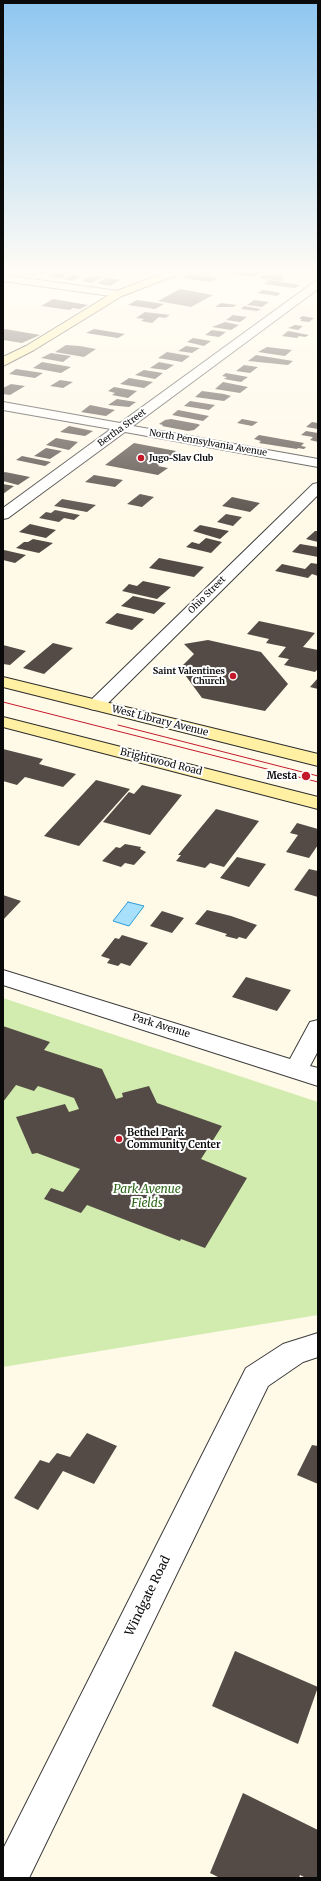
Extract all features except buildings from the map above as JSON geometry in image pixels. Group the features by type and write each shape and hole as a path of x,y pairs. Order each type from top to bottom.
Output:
{"street":[{"path":"3,362 13,357"},
{"name":"Bertha Street","path":"3,515 219,357"},
{"name":"North Pennsylvania Avenue","path":"3,406 318,463"},
{"name":"Ohio Street","path":"96,705 318,487"},
{"name":"West Library Avenue","path":"3,682 318,760"},
{"name":"Brightwood Road","path":"3,722 318,802"},
{"name":"Park Avenue","path":"3,978 186,1034 318,1077"},
{"path":"296,1070 318,1028"},
{"name":"Windgate Road","path":"9,1878 257,1377 293,1353 318,1346"}],"green space":[{"name":"Park Avenue Fields","path":"3,998 318,1102 318,1315 3,1367"}],"water":[{"path":"128,902 144,906 129,926 113,921"}],"tram line":[{"path":"3,702 318,782"},
{"path":"118,725 318,776"}],"place":[{"name":"Jugo-Slav Club","path":"141,458"},
{"name":"Saint Valentines Church","path":"233,676"},
{"name":"Mesta","path":"306,776"},
{"name":"Bethel Park Community Center","path":"119,1139"}]}
